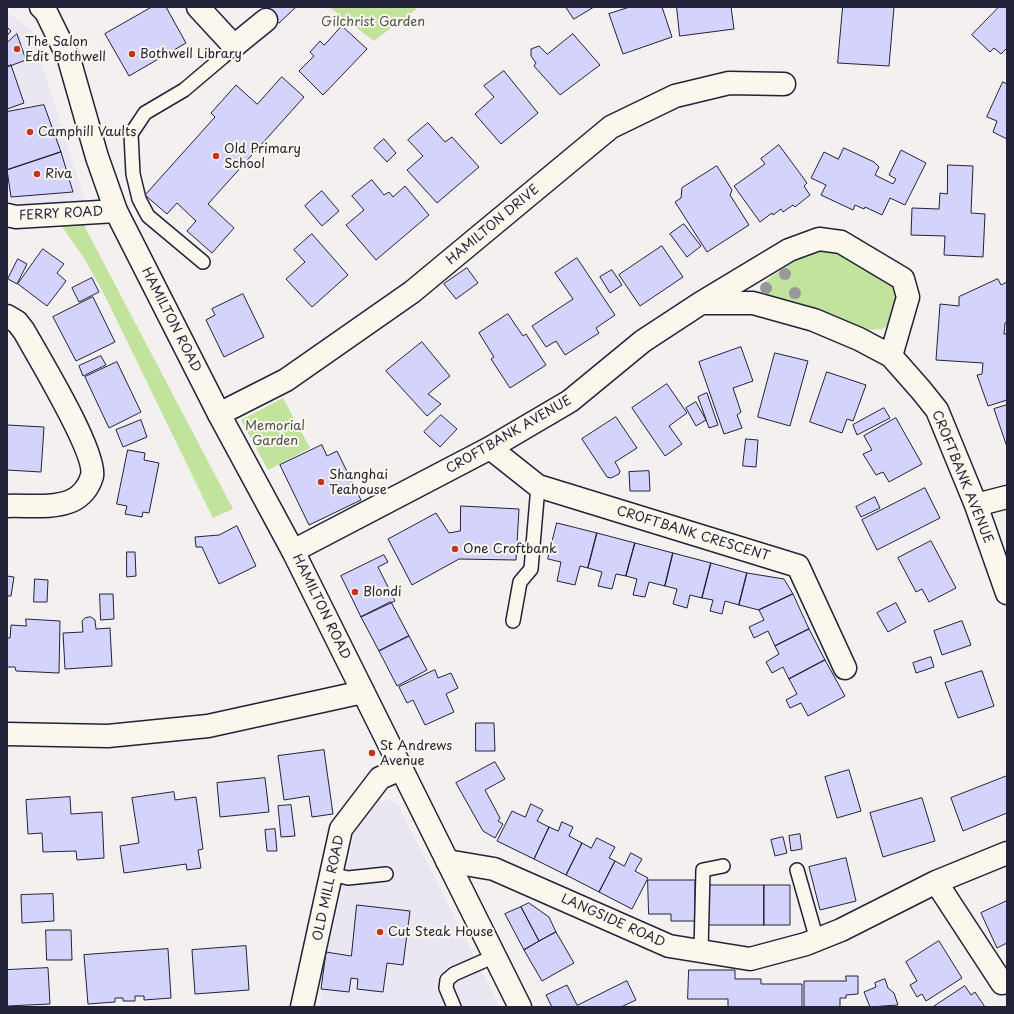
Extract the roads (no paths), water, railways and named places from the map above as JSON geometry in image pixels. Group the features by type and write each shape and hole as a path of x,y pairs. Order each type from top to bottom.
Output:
{"street":[{"name":"HAMILTON ROAD","path":"41,7 46,12 69,59 97,157 116,211 219,414 293,551 520,1007"},
{"path":"198,7 234,46 266,20"},
{"name":"HAMILTON DRIVE","path":"219,414 286,380 412,292 611,127 675,96 729,83 784,84"},
{"name":"FERRY ROAD","path":"7,215 16,217 116,211"},
{"path":"701,303 789,250 819,239 841,242 903,279 908,297 890,356"},
{"name":"CROFTBANK AVENUE","path":"293,551 490,448 570,401 643,341 701,303 753,303 814,320 859,339 890,356 937,410 976,505 1007,593"},
{"path":"7,316 17,322 24,331 84,439 92,475 84,492 72,501 55,505 7,506"},
{"name":"CROFTBANK CRESCENT","path":"490,448 538,486 798,566 846,668"},
{"path":"976,505 1007,497"},
{"path":"7,734 108,736 208,726 363,692"},
{"name":"OLD MILL ROAD","path":"302,1007 341,829 380,778 401,769"},
{"name":"LANGSIDE ROAD","path":"447,861 494,869 669,946 750,959 816,940 841,930 936,882 1007,853"},
{"path":"936,882 1002,983 1007,982"}],"lane":[{"path":"203,262 148,216 139,199 133,174 131,134 145,113 184,90 224,58 234,46"},
{"path":"513,621 520,582 531,569 538,486"},
{"path":"701,951 703,870 723,866"},
{"path":"797,870 816,940"},
{"path":"331,874 348,878 386,874"},
{"path":"454,1007 446,988 447,980 454,974 495,956"}],"place":[{"name":"The Salon Edit Bothwell","path":"17,49"},
{"name":"Bothwell Library","path":"132,54"},
{"name":"Camphill Vaults","path":"30,132"},
{"name":"Old Primary School","path":"216,156"},
{"name":"Riva","path":"37,174"},
{"name":"Shanghai Teahouse","path":"321,482"},
{"name":"One Croftbank","path":"455,549"},
{"name":"Blondi","path":"355,592"},
{"name":"St Andrews Avenue","path":"372,753"},
{"name":"Cut Steak House","path":"380,932"}],"park label":[{"name":"Gilchrist Garden","path":"373,22"},
{"name":"Memorial Garden","path":"275,434"}]}
